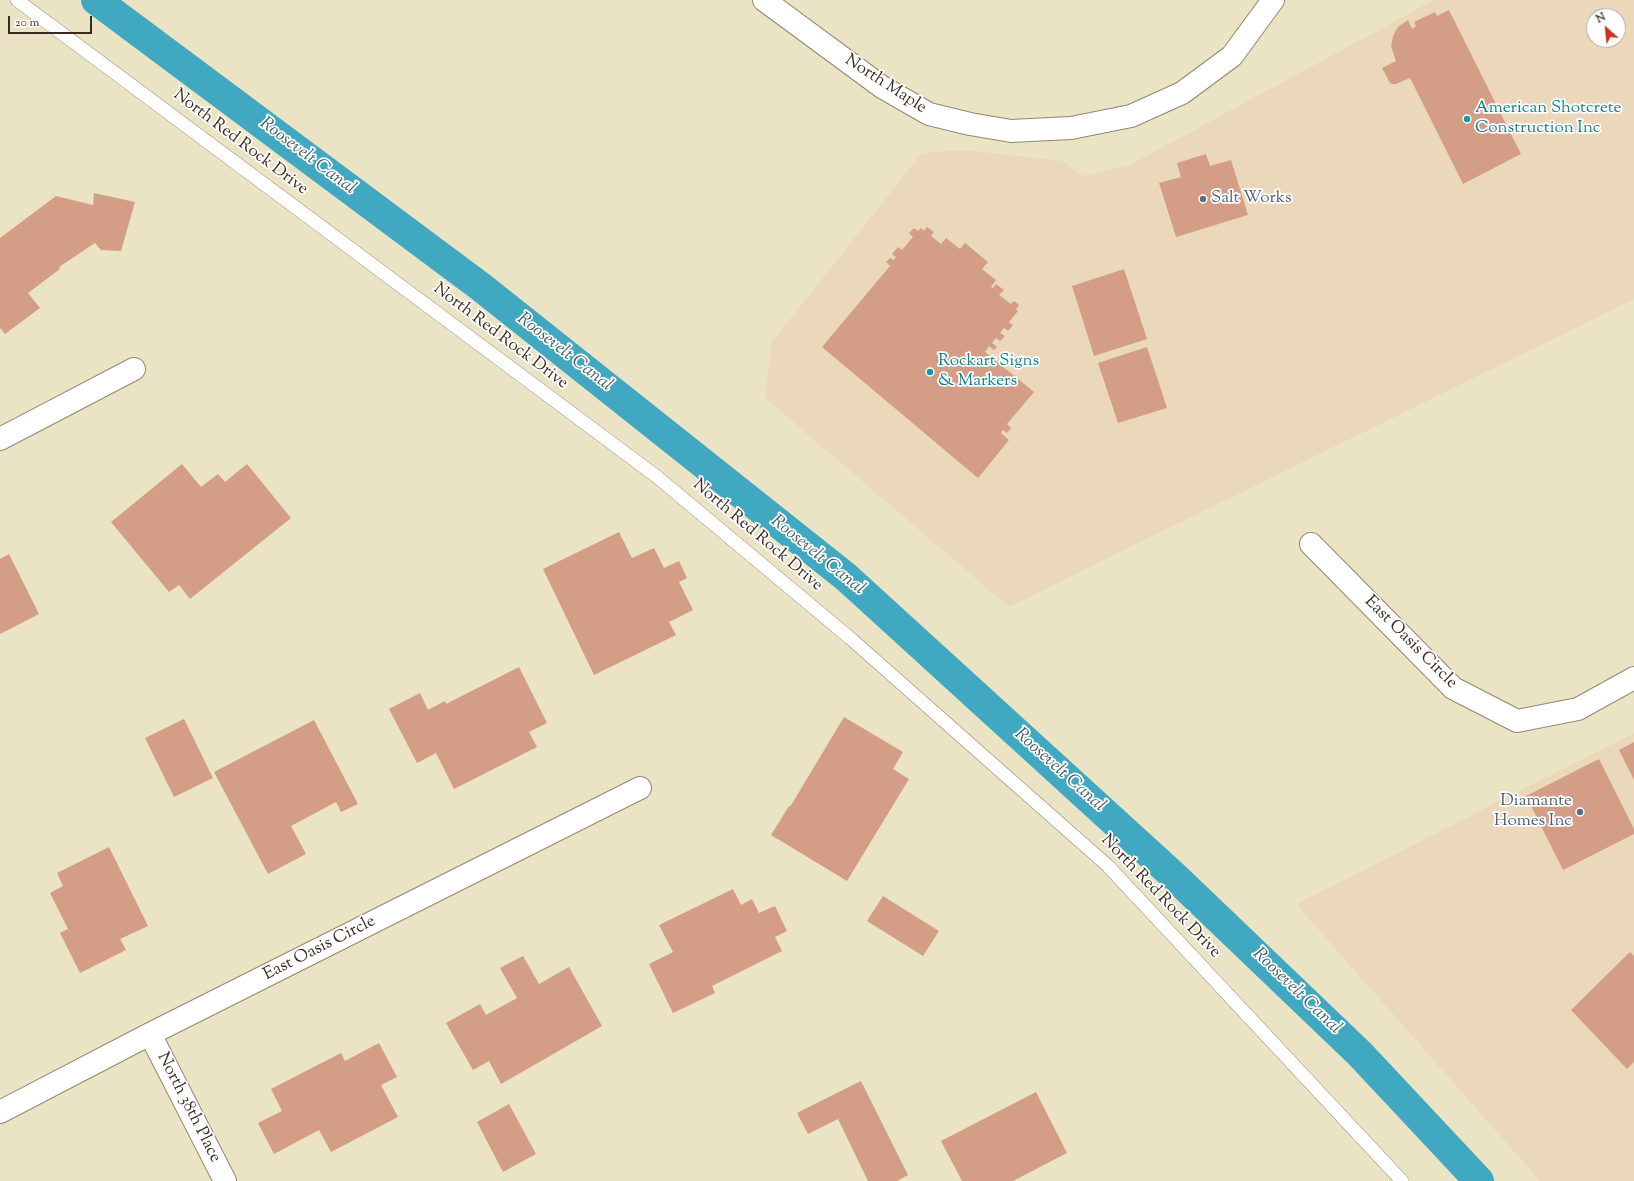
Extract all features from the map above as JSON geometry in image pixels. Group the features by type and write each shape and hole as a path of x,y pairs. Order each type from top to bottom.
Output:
{"street":[{"name":"North Maple","path":"764,0 882,87 929,114 970,124 1011,131 1071,128 1131,116 1182,93 1232,56 1273,0"},
{"path":"0,439 134,369"},
{"name":"East Oasis Circle","path":"1311,544 1453,688 1517,721 1578,708 1634,678"},
{"name":"East Oasis Circle","path":"0,1112 150,1034 640,788"},
{"name":"North 38th Place","path":"150,1034 226,1181"}],"lane":[{"name":"North Red Rock Drive","path":"17,0 656,476 850,638 1108,866 1402,1181"}],"shaded area":[{"path":"1434,0 1634,0 1634,299 1009,607 765,398 772,342 922,153 965,150 1063,161 1082,176 1130,165"},
{"path":"1634,733 1634,1181 1540,1181 1296,904"}],"building":[{"name":"American Shotcrete Construction Inc","path":"1449,10 1521,154 1463,184 1410,78 1396,84 1390,83 1382,68 1396,61 1391,46 1393,36 1398,27 1408,20 1412,29 1416,26 1414,22 1435,12 1437,16"},
{"name":"Salt Works","path":"1206,154 1210,166 1231,160 1248,215 1176,237 1159,183 1181,177 1177,163"},
{"path":"94,193 135,202 121,251 101,250 95,243 59,267 60,269 28,293 40,308 5,334 0,328 0,238 56,196 93,205"},
{"name":"Rockart Signs & Markers","path":"927,227 934,232 931,236 941,244 946,238 960,249 965,243 988,262 982,269 996,280 991,287 993,288 996,284 1004,290 999,295 1011,304 1014,301 1019,305 1016,309 1018,311 1009,322 1013,325 1008,331 1004,328 1000,333 1005,336 1000,341 996,338 992,343 997,347 994,350 989,346 985,352 1034,392 1007,424 1011,428 1007,433 1003,430 1001,433 1009,440 978,478 822,347 890,266 886,262 890,258 894,260 896,257 892,254 898,247 902,250 913,237 909,233 914,228 918,231 921,228 924,231"},
{"path":"1124,269 1147,339 1094,356 1072,286"},
{"path":"1147,347 1167,408 1118,423 1098,363"},
{"path":"182,464 201,487 218,474 225,482 247,464 291,518 190,599 179,585 169,592 111,522"},
{"path":"619,532 632,558 654,548 664,568 679,561 687,578 679,582 693,610 669,622 676,635 594,675 543,569"},
{"path":"9,554 39,614 0,634 0,559"},
{"path":"519,667 547,723 529,732 537,747 454,789 436,753 417,763 389,709 420,693 428,710 445,701 446,704"},
{"path":"844,717 903,752 893,769 909,779 847,881 771,835 789,806 790,807"},
{"path":"184,719 213,778 174,797 145,738"},
{"path":"314,720 358,804 341,812 336,802 291,826 306,854 268,874 214,772"},
{"path":"1634,742 1634,780 1619,750"},
{"name":"Diamante Homes Inc","path":"1599,759 1634,829 1634,834 1563,870 1526,796"},
{"path":"109,847 148,926 120,939 126,950 80,973 60,933 68,929 50,893 63,886 57,873"},
{"path":"733,889 741,905 752,899 759,913 775,906 787,931 775,937 782,951 712,986 715,993 673,1013 649,964 673,952 659,925"},
{"path":"883,896 939,931 923,956 867,921"},
{"path":"1630,952 1634,956 1634,1062 1627,1069 1571,1010"},
{"path":"523,956 539,984 569,967 602,1026 501,1084 489,1061 473,1070 446,1023 480,1004 486,1015 517,998 500,968"},
{"path":"379,1043 397,1077 381,1085 398,1117 331,1152 319,1130 274,1154 258,1123 282,1111 271,1089 341,1053 345,1061"},
{"path":"861,1081 908,1175 897,1181 868,1181 838,1119 808,1134 797,1113"},
{"path":"1036,1092 1067,1153 1013,1181 962,1181 941,1141"},
{"path":"509,1104 536,1154 503,1172 477,1122"}],"waterway":[{"name":"Roosevelt Canal","path":"96,0 481,287 846,577 1175,877 1360,1054 1479,1181"}],"place":[{"name":"American Shotcrete Construction Inc","path":"1467,119"},
{"name":"Salt Works","path":"1203,199"},
{"name":"Rockart Signs & Markers","path":"930,372"},
{"name":"Diamante Homes Inc","path":"1580,812"}]}
